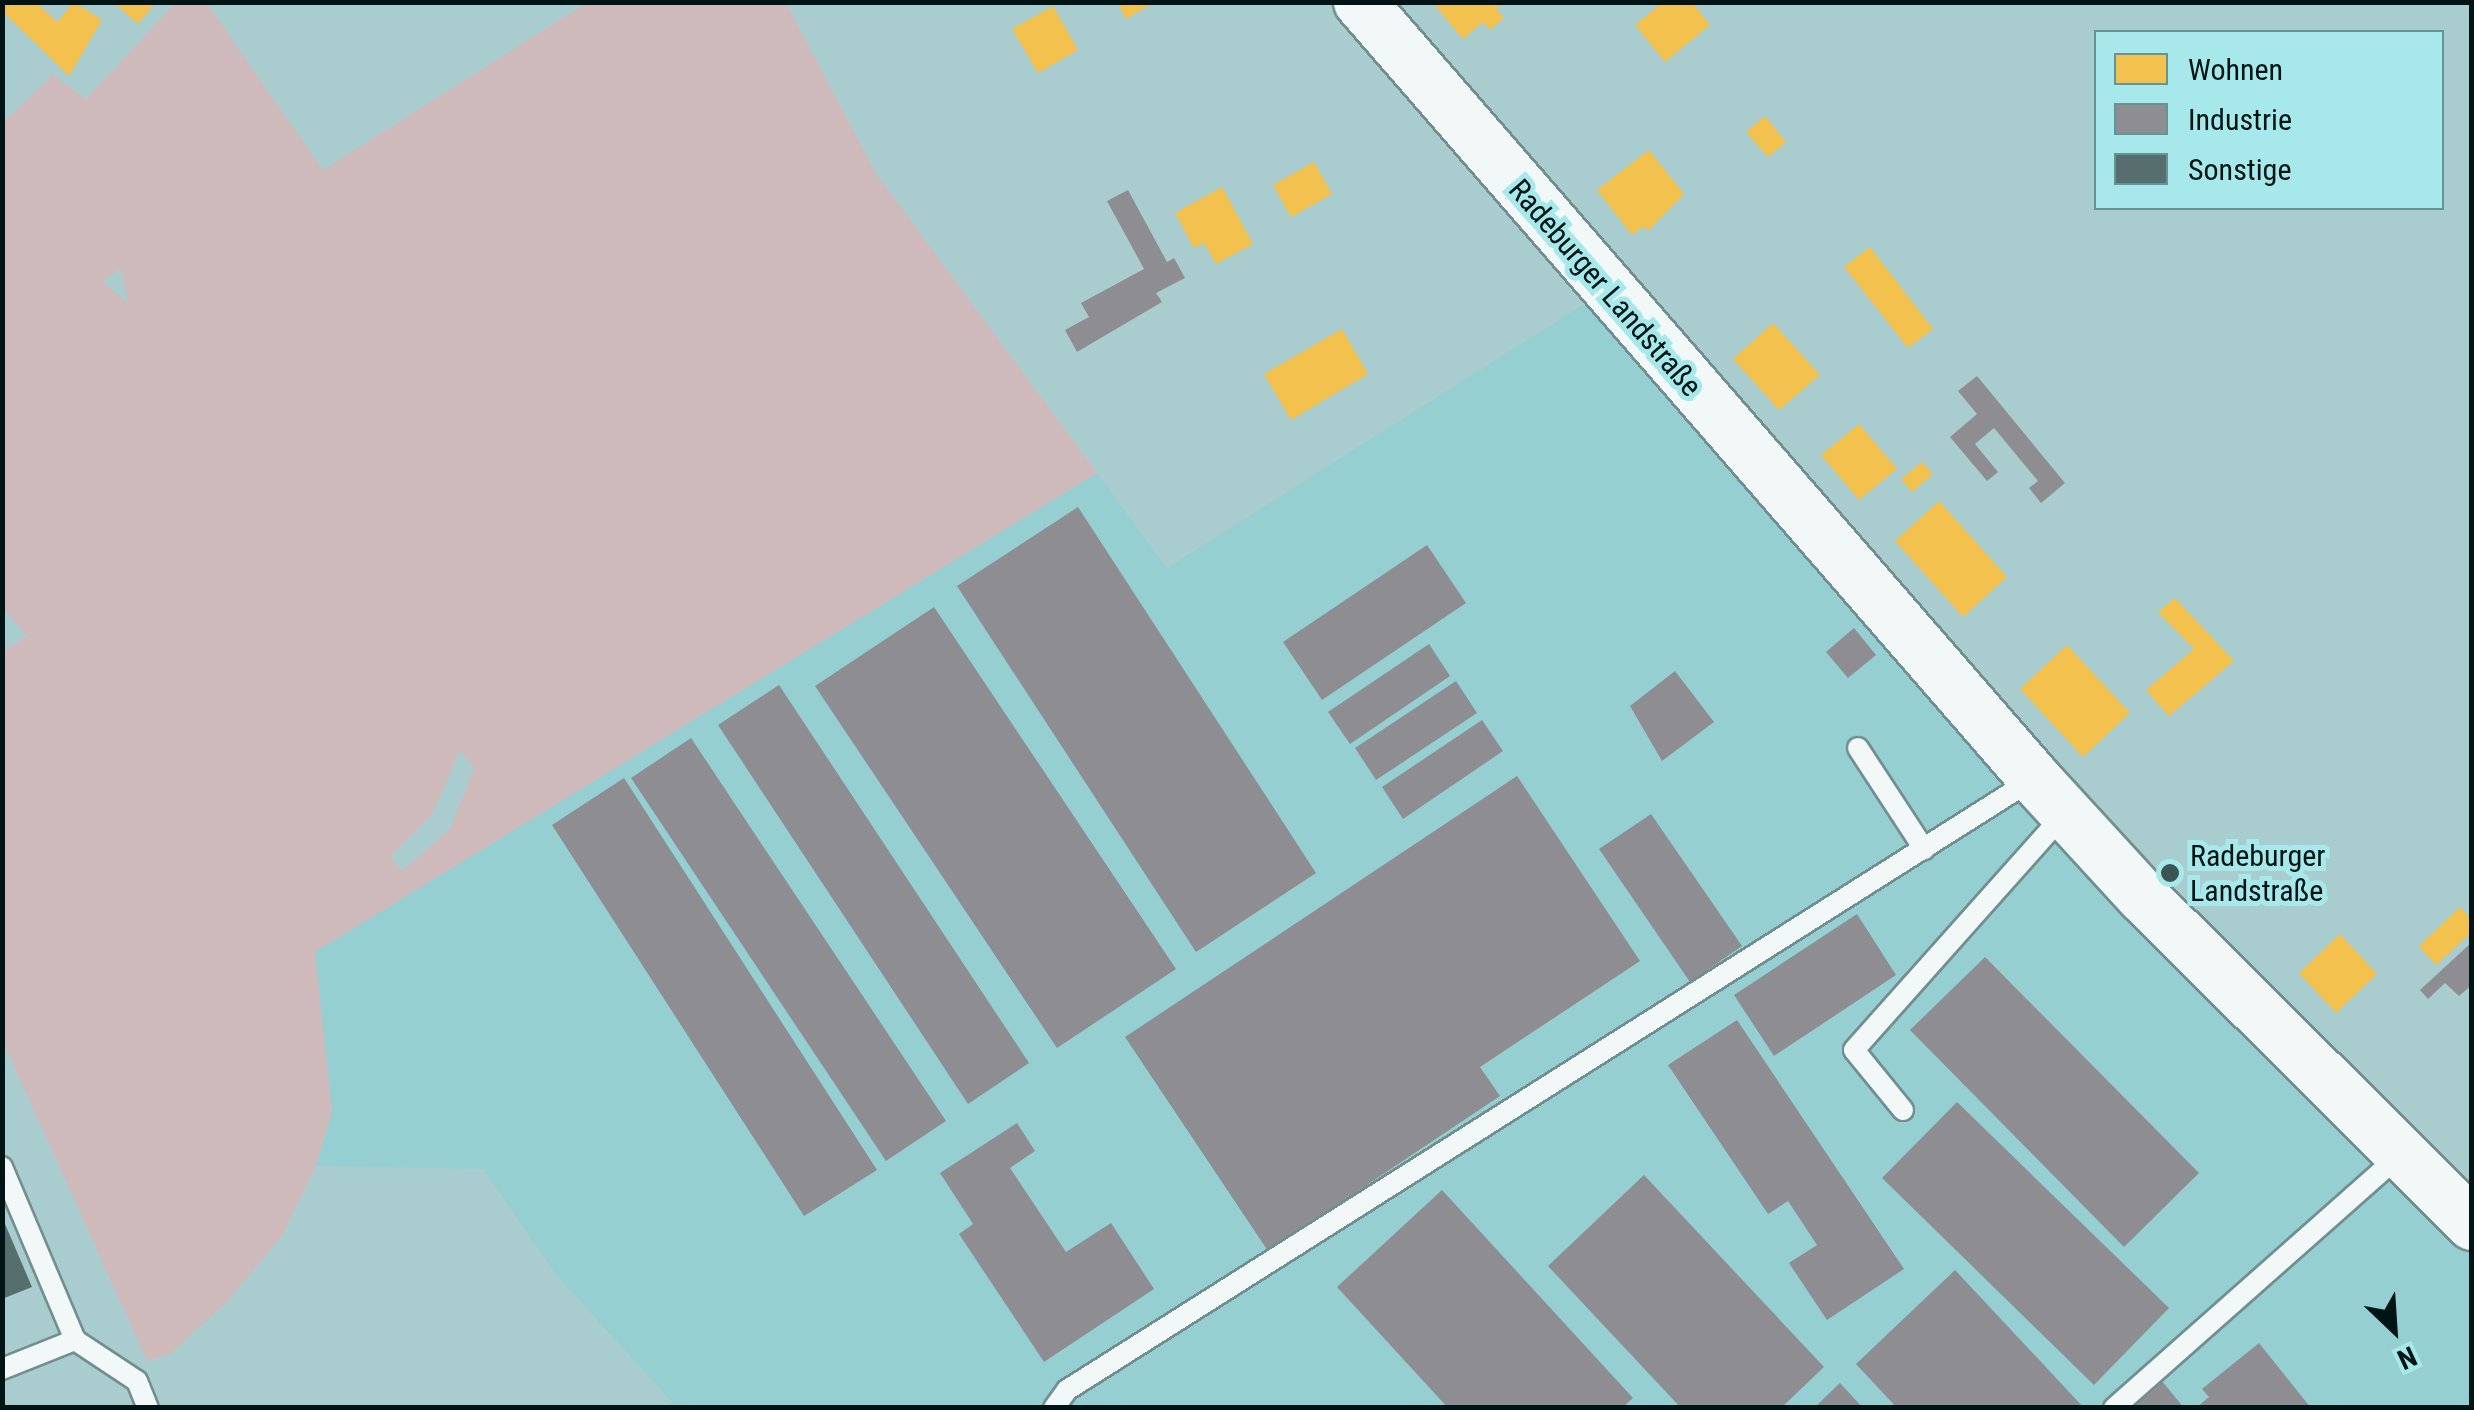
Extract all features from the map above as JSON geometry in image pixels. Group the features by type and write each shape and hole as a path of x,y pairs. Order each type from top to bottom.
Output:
{"street":[{"name":"Radeburger Landstraße","path":"1360,2 2050,795 2472,1224"}],"lane":[{"path":"1858,748 1924,849"},
{"path":"1054,1408 1067,1390 1924,849 2050,795"},
{"path":"1903,1110 1854,1050 2050,795"},
{"path":"2114,1408 2401,1154"},
{"path":"2,1167 75,1340 137,1381 148,1408"},
{"path":"2,1368 75,1340"}],"shaded area":[{"path":"175,3 207,3 323,170 586,3 786,3 876,173 1097,473 315,952 332,1112 316,1166 282,1236 227,1302 169,1355 147,1361 3,1042 3,651 27,636 2,608 2,124 53,74 86,99","holes":["121,269 128,303 103,282","460,750 474,768 450,829 402,871 390,857 432,815"]},
{"path":"1614,285 2471,1224 2471,1407 667,1407 672,1402 556,1275 483,1169 316,1166 332,1112 314,952 1097,473 1167,568"}],"building: Wohnen":[{"path":"74,2 102,20 69,76 2,11 2,3 37,3 57,22"},
{"path":"113,2 156,2 138,24"},
{"path":"1117,2 1155,2 1126,19"},
{"path":"1432,2 1504,2 1496,9 1504,18 1490,30 1483,22 1463,39"},
{"path":"1663,2 1692,2 1710,25 1665,62 1635,25"},
{"path":"1053,6 1078,50 1038,73 1012,29"},
{"path":"1765,116 1786,142 1768,157 1746,132"},
{"path":"1649,150 1684,194 1648,231 1644,226 1632,235 1597,190"},
{"path":"1314,162 1332,194 1291,217 1273,185"},
{"path":"1222,187 1253,244 1216,264 1204,243 1194,248 1175,213"},
{"path":"1870,247 1933,329 1908,348 1844,267"},
{"path":"1773,323 1820,375 1779,410 1733,359"},
{"path":"1342,329 1368,374 1291,420 1264,374"},
{"path":"1859,424 1897,469 1859,500 1821,455"},
{"path":"1922,462 1933,474 1912,492 1901,479"},
{"path":"1939,501 2007,577 1963,617 1895,541"},
{"path":"2175,598 2234,661 2169,716 2146,690 2194,649 2158,612"},
{"path":"2067,645 2130,713 2083,757 2020,689"},
{"path":"2460,907 2472,920 2472,932 2436,965 2419,946"},
{"path":"2340,934 2377,974 2336,1013 2299,973"}],"building: Industrie":[{"path":"1128,190 1167,262 1174,258 1185,278 1156,293 1162,302 1077,352 1065,330 1089,317 1081,303 1144,269 1107,201"},
{"path":"1977,376 2065,483 2041,503 2029,488 2038,481 1994,428 1975,444 1998,472 1987,481 1950,437 1977,414 1958,391"},
{"path":"1078,507 1316,873 1196,952 957,586"},
{"path":"1427,545 1466,603 1322,700 1283,642"},
{"path":"934,607 1176,969 1057,1048 815,686"},
{"path":"1854,628 1876,655 1848,678 1826,652"},
{"path":"1429,644 1450,676 1350,744 1328,712"},
{"path":"1675,671 1714,722 1662,761 1630,706"},
{"path":"1456,681 1477,713 1376,780 1355,748"},
{"path":"779,685 1029,1063 968,1104 718,725"},
{"path":"1482,720 1503,751 1403,819 1382,787"},
{"path":"691,738 946,1121 886,1161 631,778"},
{"path":"1517,776 1640,961 1480,1067 1500,1096 1268,1251 1125,1037"},
{"path":"624,778 877,1170 804,1216 552,825"},
{"path":"1651,814 1742,946 1690,982 1599,849"},
{"path":"1857,914 1896,975 1774,1056 1734,995"},
{"path":"2472,942 2472,985 2459,996 2445,983 2428,999 2420,990"},
{"path":"1985,957 2199,1173 2124,1247 1910,1030"},
{"path":"1737,1020 1904,1269 1827,1320 1789,1263 1817,1245 1788,1201 1768,1214 1668,1065"},
{"path":"1957,1102 2169,1308 2094,1385 1882,1178"},
{"path":"1017,1123 1035,1151 1010,1168 1066,1252 1111,1223 1154,1289 1044,1362 959,1234 973,1224 940,1173"},
{"path":"1644,1175 1824,1367 1781,1408 1681,1408 1548,1266"},
{"path":"1442,1190 1633,1398 1622,1408 1448,1408 1337,1287"},
{"path":"1955,1270 2084,1408 1897,1408 1856,1364"},
{"path":"2259,1343 2311,1408 2196,1408 2209,1397 2202,1389"},
{"path":"2162,1381 2184,1408 2137,1408 2135,1404"},
{"path":"1840,1383 1863,1408 1814,1408"}],"building: Sonstige":[{"path":"2,1217 32,1287 2,1299"}],"place":[{"name":"Radeburger Landstraße","path":"2170,873"}]}
